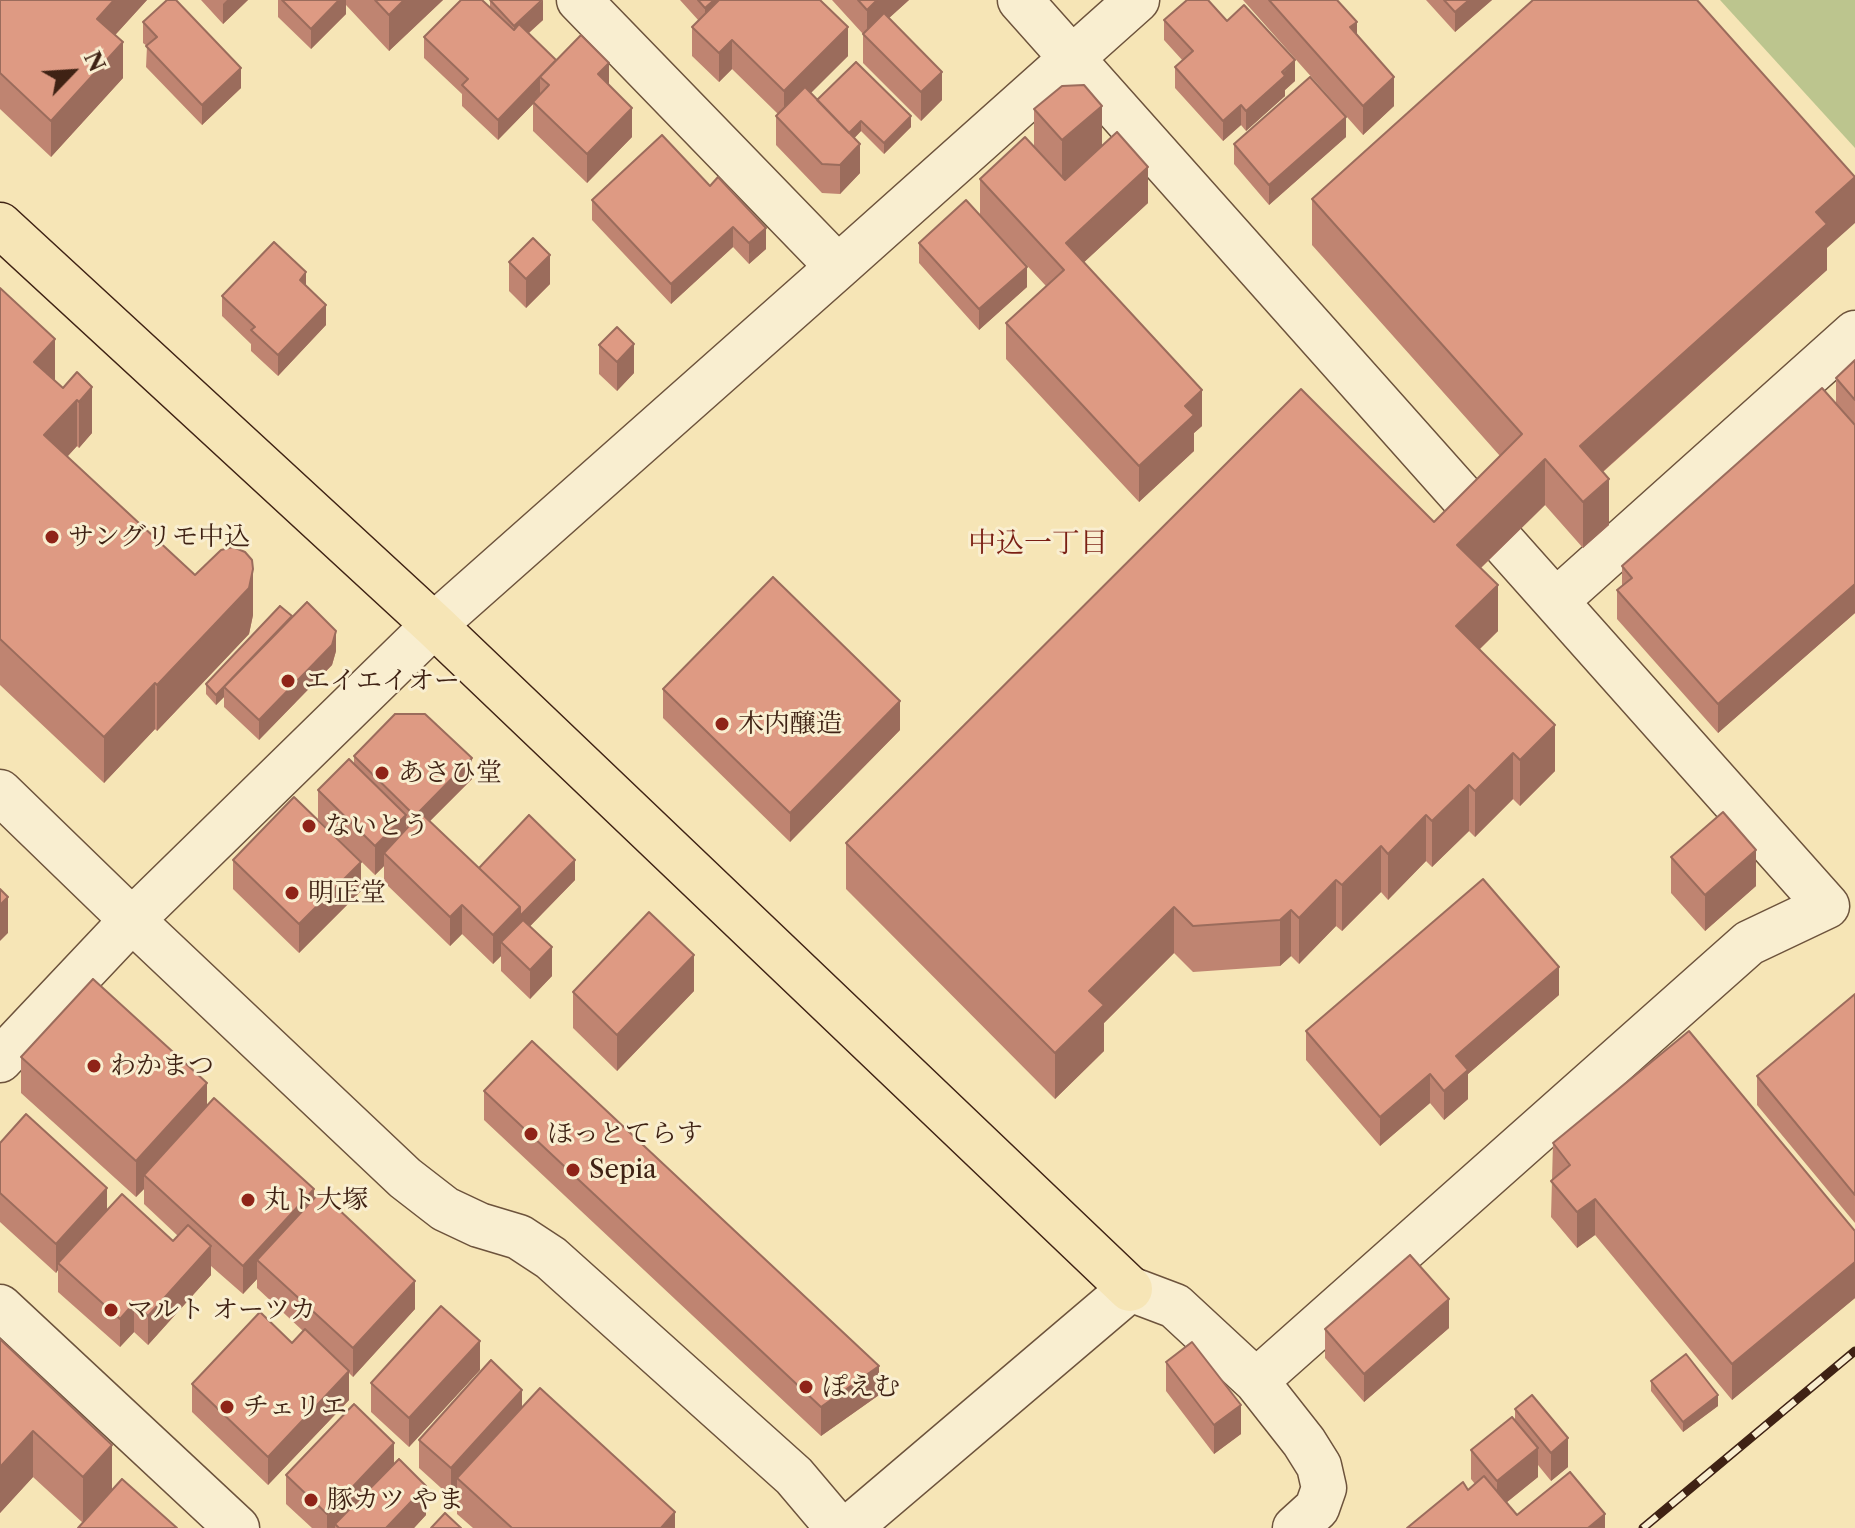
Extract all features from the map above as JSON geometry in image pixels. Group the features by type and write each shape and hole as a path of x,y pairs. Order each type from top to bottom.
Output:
{"main road":[{"path":"0,225 434,625 1130,1289"}],"street":[{"path":"579,0 838,267"},
{"path":"1020,0 1556,601 1841,900 1749,943 1256,1381"},
{"path":"0,1060 132,920 434,625 1137,0"},
{"path":"1556,601 1855,333"},
{"path":"0,792 405,1178 445,1209 479,1225 519,1237 551,1258 794,1476 838,1528"},
{"path":"849,1528 1130,1289 1175,1306 1256,1381 1304,1442 1319,1466 1324,1488 1317,1508 1295,1528"},
{"path":"0,1307 237,1528"}],"green space":[{"path":"1720,0 1855,0 1855,148"}],"building":[{"path":"0,0 114,0 97,19 123,42 51,121 0,73"},
{"path":"167,0 176,0 241,68 202,105 146,46 157,37 143,22"},
{"path":"282,0 339,0 311,29"},
{"path":"375,0 404,0 389,15"},
{"path":"461,0 482,0 514,30 519,24 556,60 498,120 462,85 468,79 424,37"},
{"path":"490,0 542,0 514,26"},
{"path":"698,0 714,0 705,8"},
{"path":"719,0 820,0 848,27 784,91 732,40 719,53 692,27"},
{"path":"858,0 877,0 867,10"},
{"path":"1187,0 1208,0 1227,21 1244,5 1295,60 1282,72 1285,76 1246,111 1241,105 1223,121 1175,67 1193,51 1164,20"},
{"path":"1269,0 1337,0 1357,22 1350,27 1394,77 1363,106"},
{"path":"1444,0 1469,0 1455,12"},
{"path":"1533,0 1697,0 1855,177 1816,212 1827,224 1580,446 1609,479 1583,502 1545,459 1457,545 1498,585 1456,626 1555,725 1520,760 1513,753 1475,791 1469,785 1432,821 1426,815 1388,854 1381,846 1342,885 1336,880 1299,918 1291,910 1280,920 1193,926 1174,907 1089,991 1104,1005 1055,1053 846,843 1301,389 1434,522 1522,434 1312,199"},
{"path":"884,13 942,72 921,92 863,34"},
{"path":"581,35 609,63 598,74 632,108 587,154 533,102 549,85 540,77"},
{"path":"856,62 911,116 884,143 861,121 849,133 817,100"},
{"path":"1310,77 1346,117 1269,185 1234,144"},
{"path":"1084,85 1102,106 1062,140 1034,109 1062,86"},
{"path":"805,87 860,144 840,165 822,164 776,116"},
{"path":"1117,132 1148,167 1066,243 1202,390 1185,406 1194,415 1139,466 1006,323 1064,270 980,179 1025,137 1065,180"},
{"path":"662,135 710,186 718,177 766,228 749,243 733,227 671,284 592,200"},
{"path":"966,200 1027,267 979,309 919,243"},
{"path":"533,238 550,255 526,279 509,262"},
{"path":"274,242 306,272 300,280 326,305 278,355 251,330 255,327 222,296"},
{"name":"サングリモ中込","path":"0,288 55,339 34,362 63,388 77,372 92,387 44,435 195,575 221,550 233,547 245,552 252,560 249,588 104,737 0,639"},
{"path":"617,327 634,344 617,362 599,345"},
{"path":"1855,360 1855,400 1836,378"},
{"path":"1822,388 1855,425 1855,584 1718,704 1617,590 1632,578 1622,566"},
{"path":"773,577 900,701 790,813 663,689"},
{"path":"307,602 336,631 332,645 259,720 224,687"},
{"path":"280,606 292,616 216,695 206,684"},
{"path":"395,714 425,714 472,758 415,816 354,756"},
{"path":"349,759 406,815 375,846 318,790"},
{"path":"294,797 361,862 299,924 233,860"},
{"path":"1723,812 1756,850 1705,895 1671,857"},
{"path":"421,813 520,907 493,935 462,905 450,917 384,853"},
{"path":"529,815 575,860 520,916 520,907 479,868"},
{"path":"1483,879 1559,967 1456,1056 1468,1070 1444,1091 1430,1074 1380,1117 1306,1031"},
{"path":"0,889 8,897 0,905"},
{"path":"649,912 694,955 617,1035 573,992"},
{"path":"523,920 552,947 530,970 501,942"},
{"path":"93,979 207,1083 136,1161 21,1057"},
{"path":"1855,994 1855,1195 1757,1076"},
{"path":"1689,1031 1855,1231 1855,1262 1732,1364 1595,1199 1577,1212 1551,1181 1570,1165 1553,1143"},
{"path":"532,1041 879,1366 821,1407 484,1091"},
{"path":"214,1098 314,1189 243,1266 144,1175"},
{"path":"26,1114 107,1188 56,1244 0,1193 0,1143"},
{"path":"320,1192 415,1281 353,1348 257,1260"},
{"path":"122,1194 173,1241 188,1225 211,1246 148,1316 134,1303 120,1319 58,1263"},
{"path":"1410,1255 1449,1299 1364,1374 1325,1329"},
{"path":"441,1306 480,1341 409,1418 371,1383"},
{"path":"260,1312 292,1343 305,1329 349,1371 268,1457 192,1384"},
{"path":"0,1339 112,1445 83,1477 33,1431 0,1467"},
{"path":"1192,1342 1241,1405 1214,1425 1166,1362"},
{"path":"1686,1354 1718,1395 1683,1422 1651,1381"},
{"path":"491,1360 522,1390 451,1468 419,1440"},
{"path":"540,1388 675,1512 661,1528 512,1528 457,1478"},
{"path":"1532,1395 1568,1438 1551,1453 1515,1409"},
{"path":"354,1404 394,1443 327,1514 286,1475"},
{"path":"1512,1417 1538,1448 1497,1481 1471,1450"},
{"path":"399,1459 426,1486 386,1528 339,1528 335,1524"},
{"path":"1570,1472 1605,1514 1588,1528 1407,1528 1463,1482 1468,1490 1484,1476 1517,1515"},
{"path":"122,1479 177,1528 78,1528"},
{"path":"445,1513 461,1528 431,1528"}],"railway":[{"path":"1643,1528 1855,1351"}],"place":[{"name":"サングリモ中込","path":"52,537"},
{"name":"エイエイオー","path":"288,681"},
{"name":"木内醸造","path":"722,724"},
{"name":"あさひ堂","path":"382,773"},
{"name":"ないとう","path":"309,826"},
{"name":"明正堂","path":"292,893"},
{"name":"わかまつ","path":"94,1066"},
{"name":"ほっとてらす","path":"531,1134"},
{"name":"Sepia","path":"573,1170"},
{"name":"丸ト大塚","path":"248,1200"},
{"name":"マルト オーツカ","path":"111,1310"},
{"name":"ぽえむ","path":"806,1387"},
{"name":"チェリエ","path":"227,1407"},
{"name":"豚カツ やま","path":"311,1500"}],"district":[{"name":"中込一丁目","path":"1038,544"}]}
